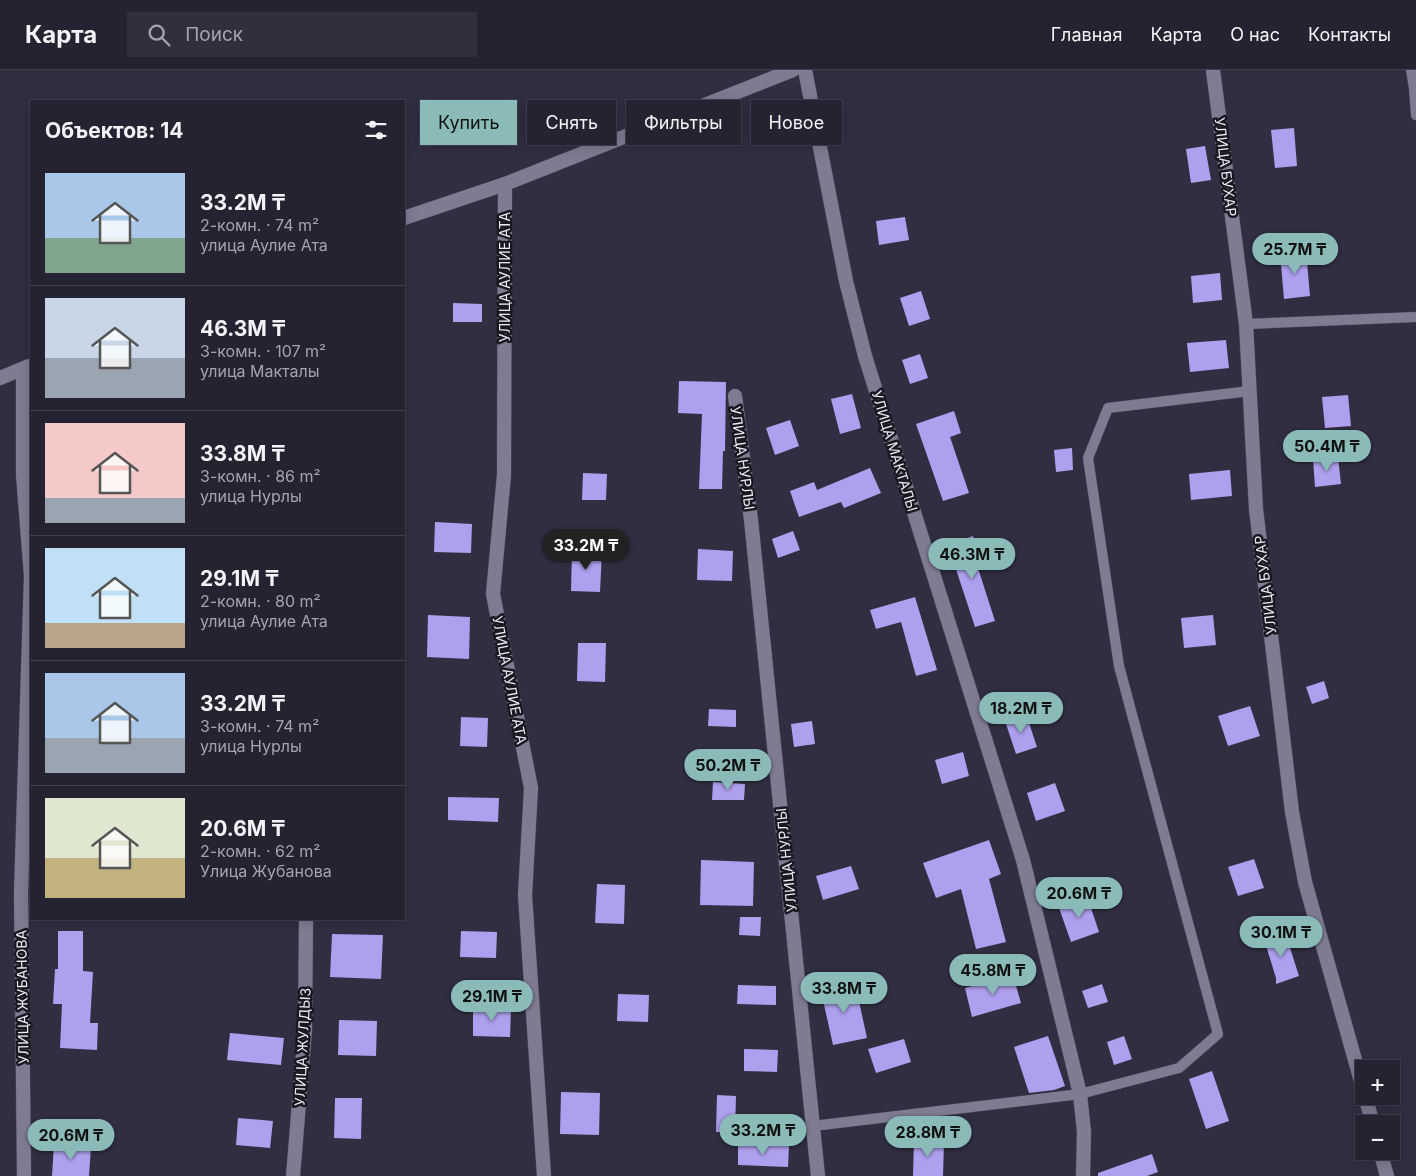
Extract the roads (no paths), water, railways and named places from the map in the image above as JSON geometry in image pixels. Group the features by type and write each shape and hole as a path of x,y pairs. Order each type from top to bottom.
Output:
{"street":[{"path":"405,218 505,184 793,70"},
{"name":"УЛИЦА МАКТАЛЫ","path":"805,70 846,281 863,346 1023,860 1080,1094 1084,1132 1083,1176"},
{"name":"УЛИЦА БУХАР","path":"1213,70 1246,324 1256,509 1292,812 1305,882 1355,1060"},
{"name":"УЛИЦА АУЛИЕ АТА","path":"505,184 504,475 493,594 531,788 525,895 544,1176"},
{"path":"0,378 27,367"},
{"name":"УЛИЦА ЖУБАНОВА","path":"27,367 23,475 30,563"},
{"name":"УЛИЦА НУРЛЫ","path":"735,396 751,520 818,1176"},
{"name":"УЛИЦА ЖУБАНОВА","path":"24,1176 21,892 30,608"},
{"name":"УЛИЦА ЖУЛДЫЗ","path":"293,1176 305,1030 306,920"},
{"path":"1383,1160 1387,1176"}],"lane":[{"path":"1411,70 1416,115"},
{"path":"1246,324 1416,317"},
{"path":"813,1126 1080,1094 1179,1068 1218,1034 1119,666 1088,458 1108,408 1250,390"}]}
